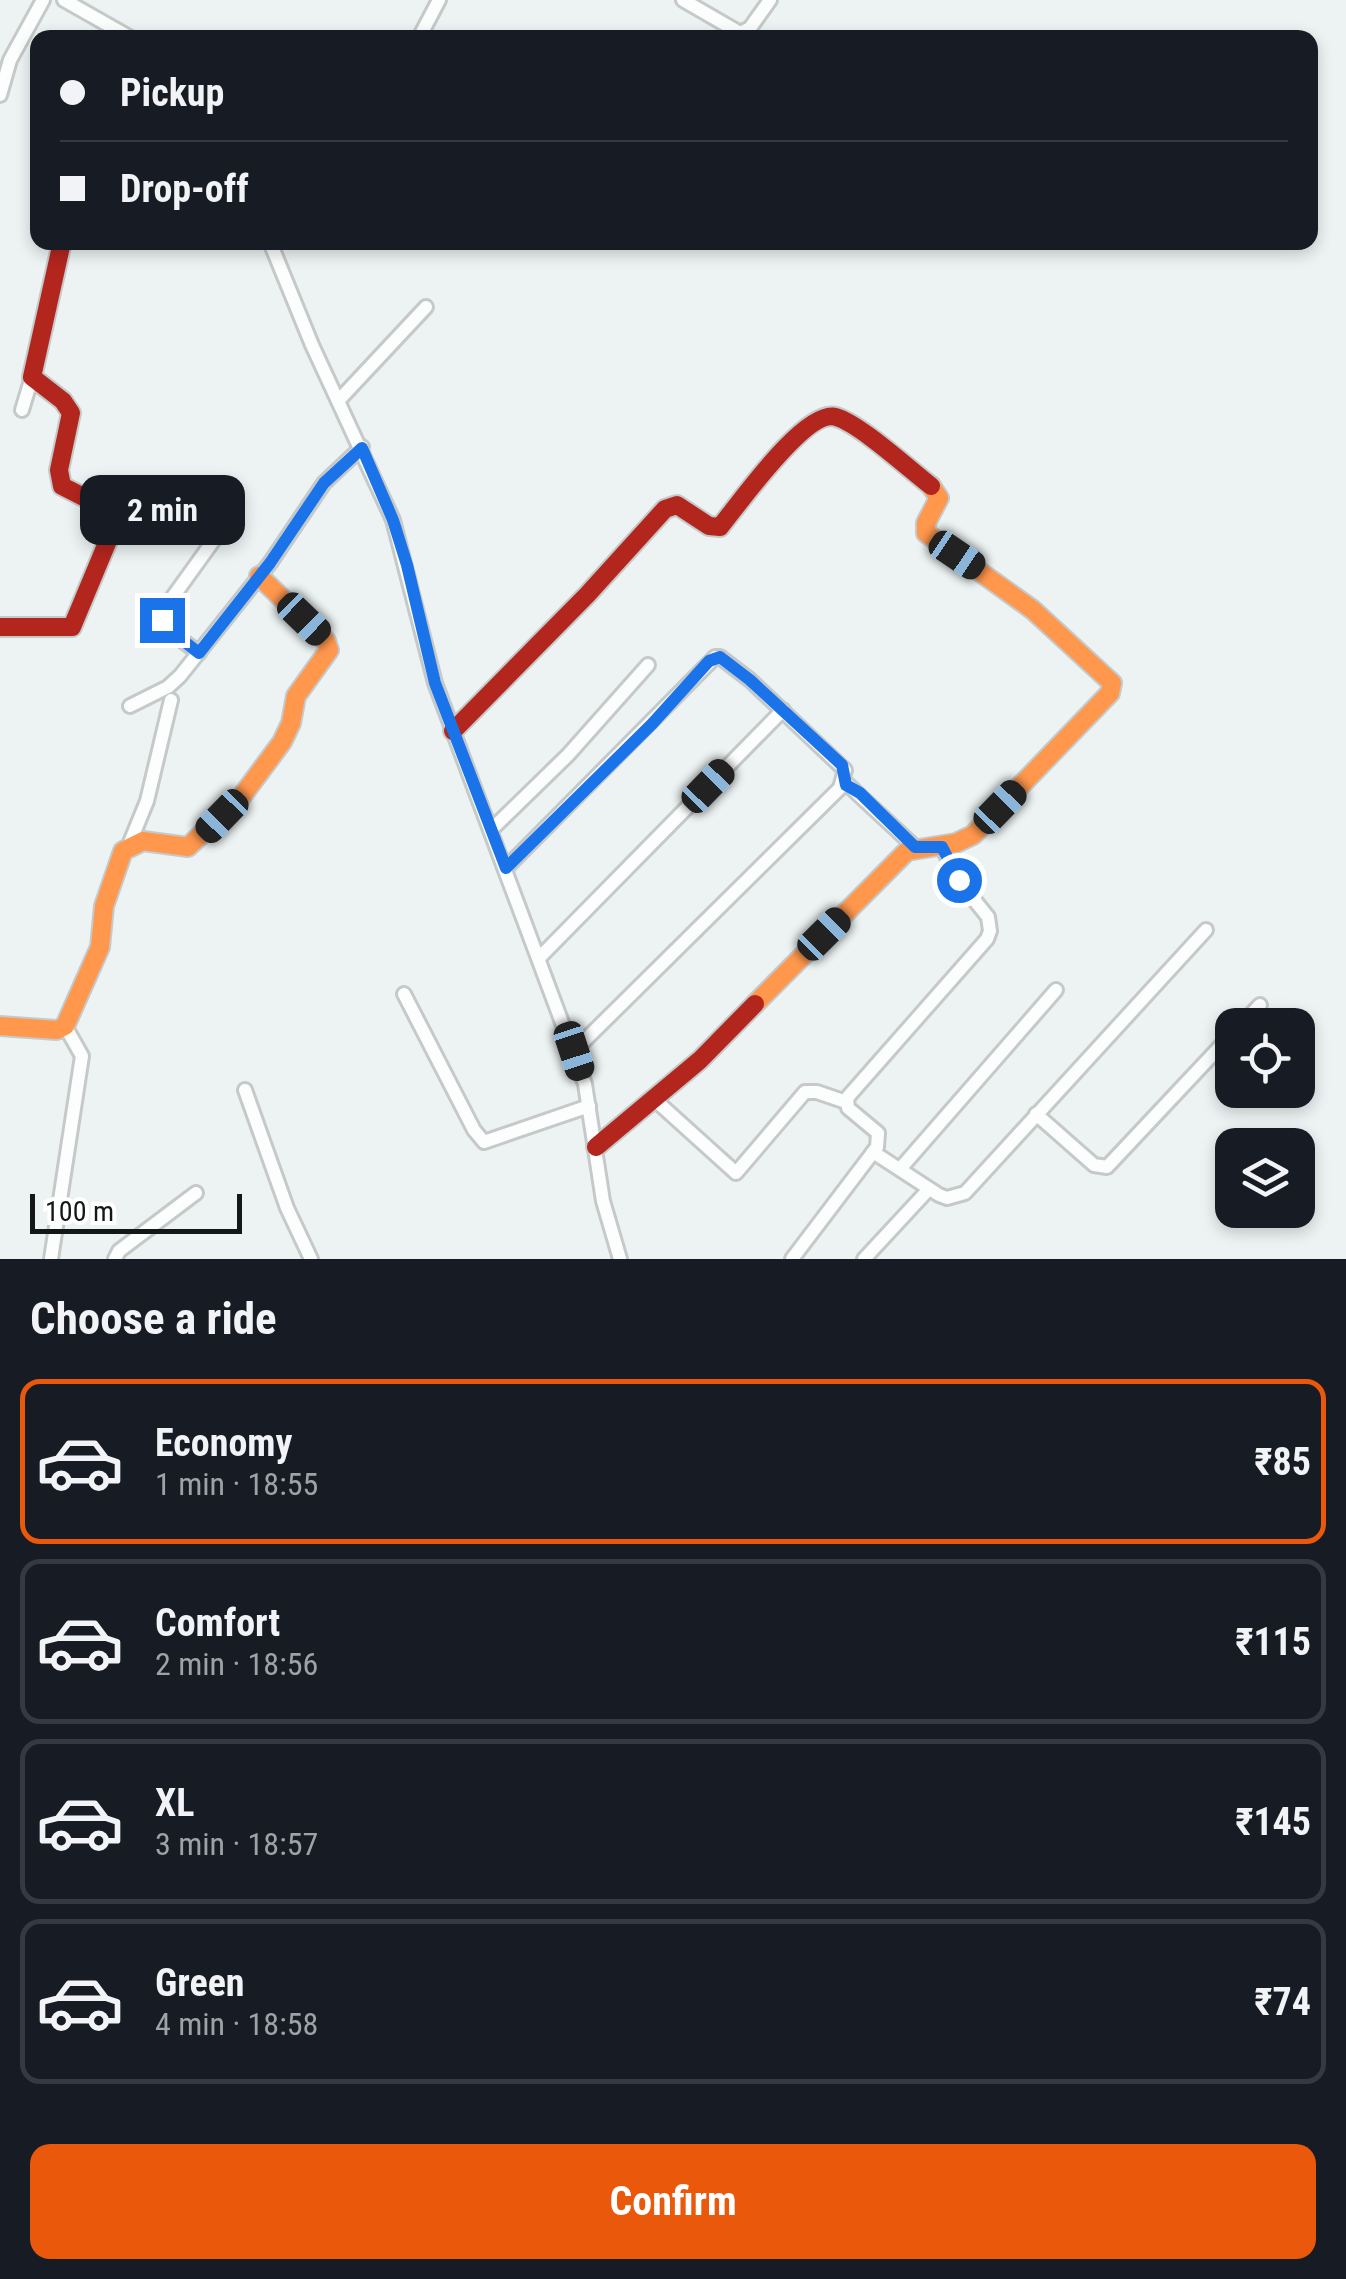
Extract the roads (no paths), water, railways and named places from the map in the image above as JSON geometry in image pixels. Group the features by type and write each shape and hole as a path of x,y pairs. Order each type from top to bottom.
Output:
{"street":[{"path":"0,95 10,60 43,0"},
{"path":"66,0 119,30"},
{"path":"423,30 439,0"},
{"path":"682,0 735,30"},
{"path":"746,30 770,0"},
{"path":"22,410 60,250"},
{"path":"273,250 393,520 435,683 574,1051 590,1106 603,1201 620,1259"},
{"path":"339,400 426,307"},
{"path":"0,627 72,628 117,520 110,510 62,486 60,470 71,412 61,398 32,377"},
{"path":"453,731 665,509 677,505 709,526 720,527 796,435 815,422 834,416 934,488 938,498 926,523 926,534 1034,610 1113,686 1110,694 973,835 956,844 916,850 896,862 700,1060 596,1147"},
{"path":"130,706 168,687 199,653 324,483 362,448"},
{"path":"199,653 164,626 162,612 234,512"},
{"path":"129,846 143,841 188,846 203,836 242,796 282,742 291,723 296,696 328,656 326,641 259,576"},
{"path":"506,868 715,657 737,670 842,765 844,781 916,850"},
{"path":"491,830 568,755 648,665"},
{"path":"0,1026 57,1030 65,1026 100,947 104,906 118,859 129,846 148,801 171,700"},
{"path":"540,957 782,710"},
{"path":"574,1051 844,781"},
{"path":"846,1102 885,1052 987,939 988,918 959,880 942,847"},
{"path":"873,1152 947,1198 965,1193 1206,930"},
{"path":"900,1169 1056,990"},
{"path":"404,994 474,1130 484,1142 590,1106"},
{"path":"1257,1008 1260,1005"},
{"path":"52,1259 82,1056 65,1026"},
{"path":"1036,1114 1094,1165 1108,1167 1215,1052"},
{"path":"245,1090 280,1191 311,1259"},
{"path":"654,1098 736,1173 805,1092 818,1092 846,1102"},
{"path":"792,1259 880,1138 846,1102"},
{"path":"864,1259 928,1189"},
{"path":"115,1259 119,1250 196,1193"}]}
